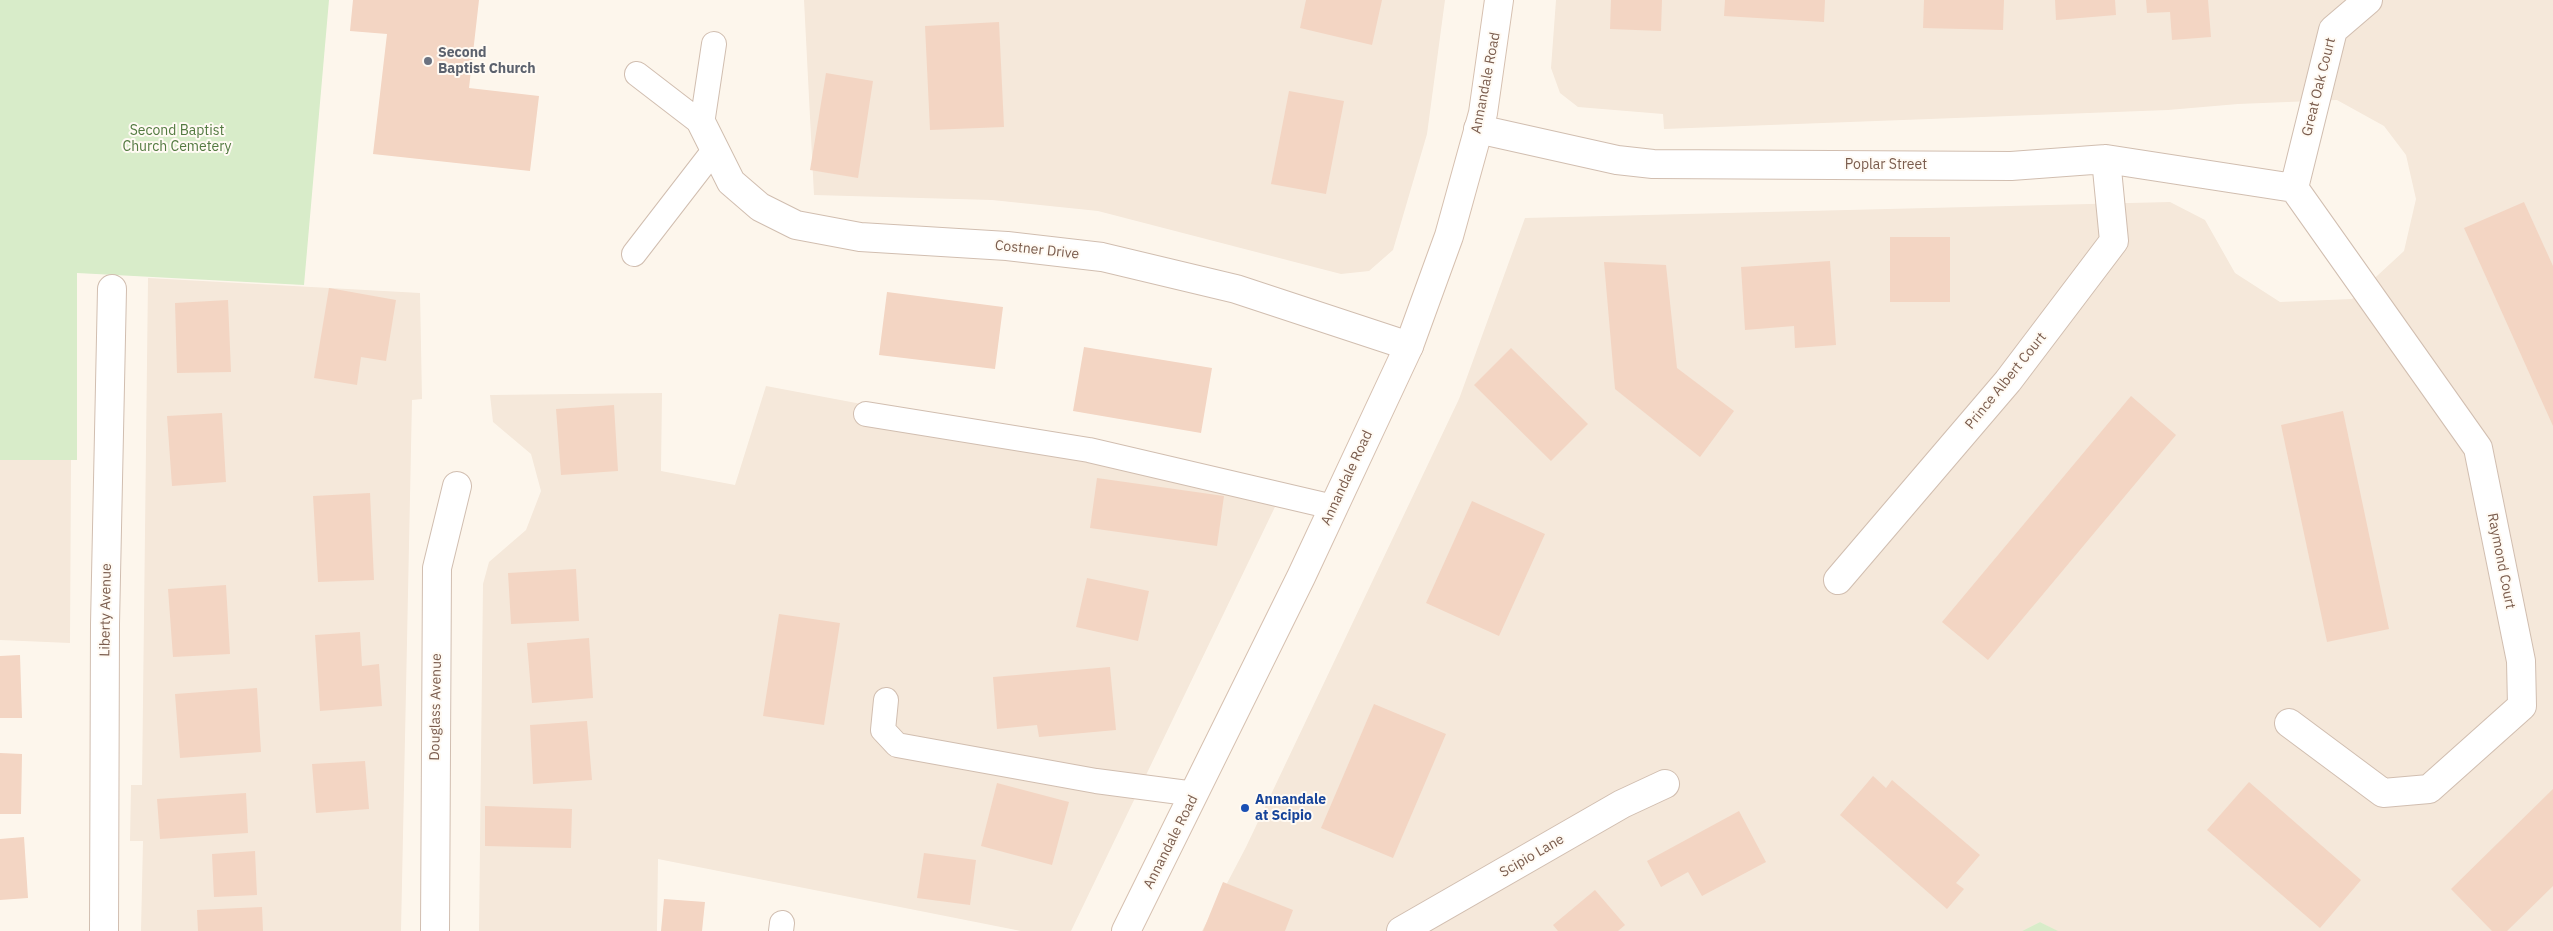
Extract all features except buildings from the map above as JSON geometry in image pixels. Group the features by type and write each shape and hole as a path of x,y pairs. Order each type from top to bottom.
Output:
{"street":[{"name":"Annandale Road","path":"1126,931 1195,794 1409,346 1449,236 1483,113 1499,0"},
{"name":"Great Oak Court","path":"2294,188 2333,30 2368,0"},
{"name":"Costner Drive","path":"702,124 731,182 760,207 796,225 860,237 1007,246 1102,257 1236,289 1409,346"},
{"name":"Poplar Street","path":"1478,129 1617,160 1653,164 2011,166 2106,159 2294,188"},
{"name":"Prince Albert Court","path":"1838,580 2008,381 2114,241 2106,159"},
{"name":"Raymond Court","path":"2289,723 2383,793 2429,788 2522,706 2521,661 2478,448 2294,188"},
{"name":"Liberty Avenue","path":"104,931 105,624 112,289"},
{"name":"Douglass Avenue","path":"435,931 437,568 457,486"},
{"name":"Scipio Lane","path":"1401,931 1622,804 1664,784"}],"lane":[{"path":"637,74 702,124 714,44"},
{"path":"634,254 715,149"},
{"path":"866,414 1089,450 1333,507"},
{"path":"886,700 882,730 897,745 1096,781 1195,794"}],"shaded area":[{"path":"804,0 1445,0 1427,134 1393,250 1369,271 1341,274 1098,211 992,200 814,195"},
{"path":"1556,0 2553,0 2553,931 2057,931 2040,922 2022,931 1202,931 1246,847 1459,399 1525,218 2170,202 2205,220 2235,273 2280,302 2352,299 2404,251 2416,199 2406,155 2384,126 2337,100 2238,104 2168,110 1664,129 1663,114 1578,107 1560,93 1551,68"},
{"path":"148,278 420,293 422,399 412,400 401,931 141,931 143,841 130,841 131,785 142,785"},
{"path":"766,386 1286,484 1071,931 1021,931 658,859 657,931 479,931 483,584 489,562 526,530 541,491 531,454 493,422 490,395 662,393 661,471 735,485"},
{"path":"0,458 71,459 70,643 0,640"}],"green space":[{"name":"Second Baptist Church Cemetery","path":"0,0 329,0 304,285 77,273 77,460 0,460"},
{"path":"2040,922 2058,931 2022,931"}],"place":[{"name":"Second Baptist Church","path":"428,61"},
{"name":"Annandale at Scipio","path":"1245,808"}]}
